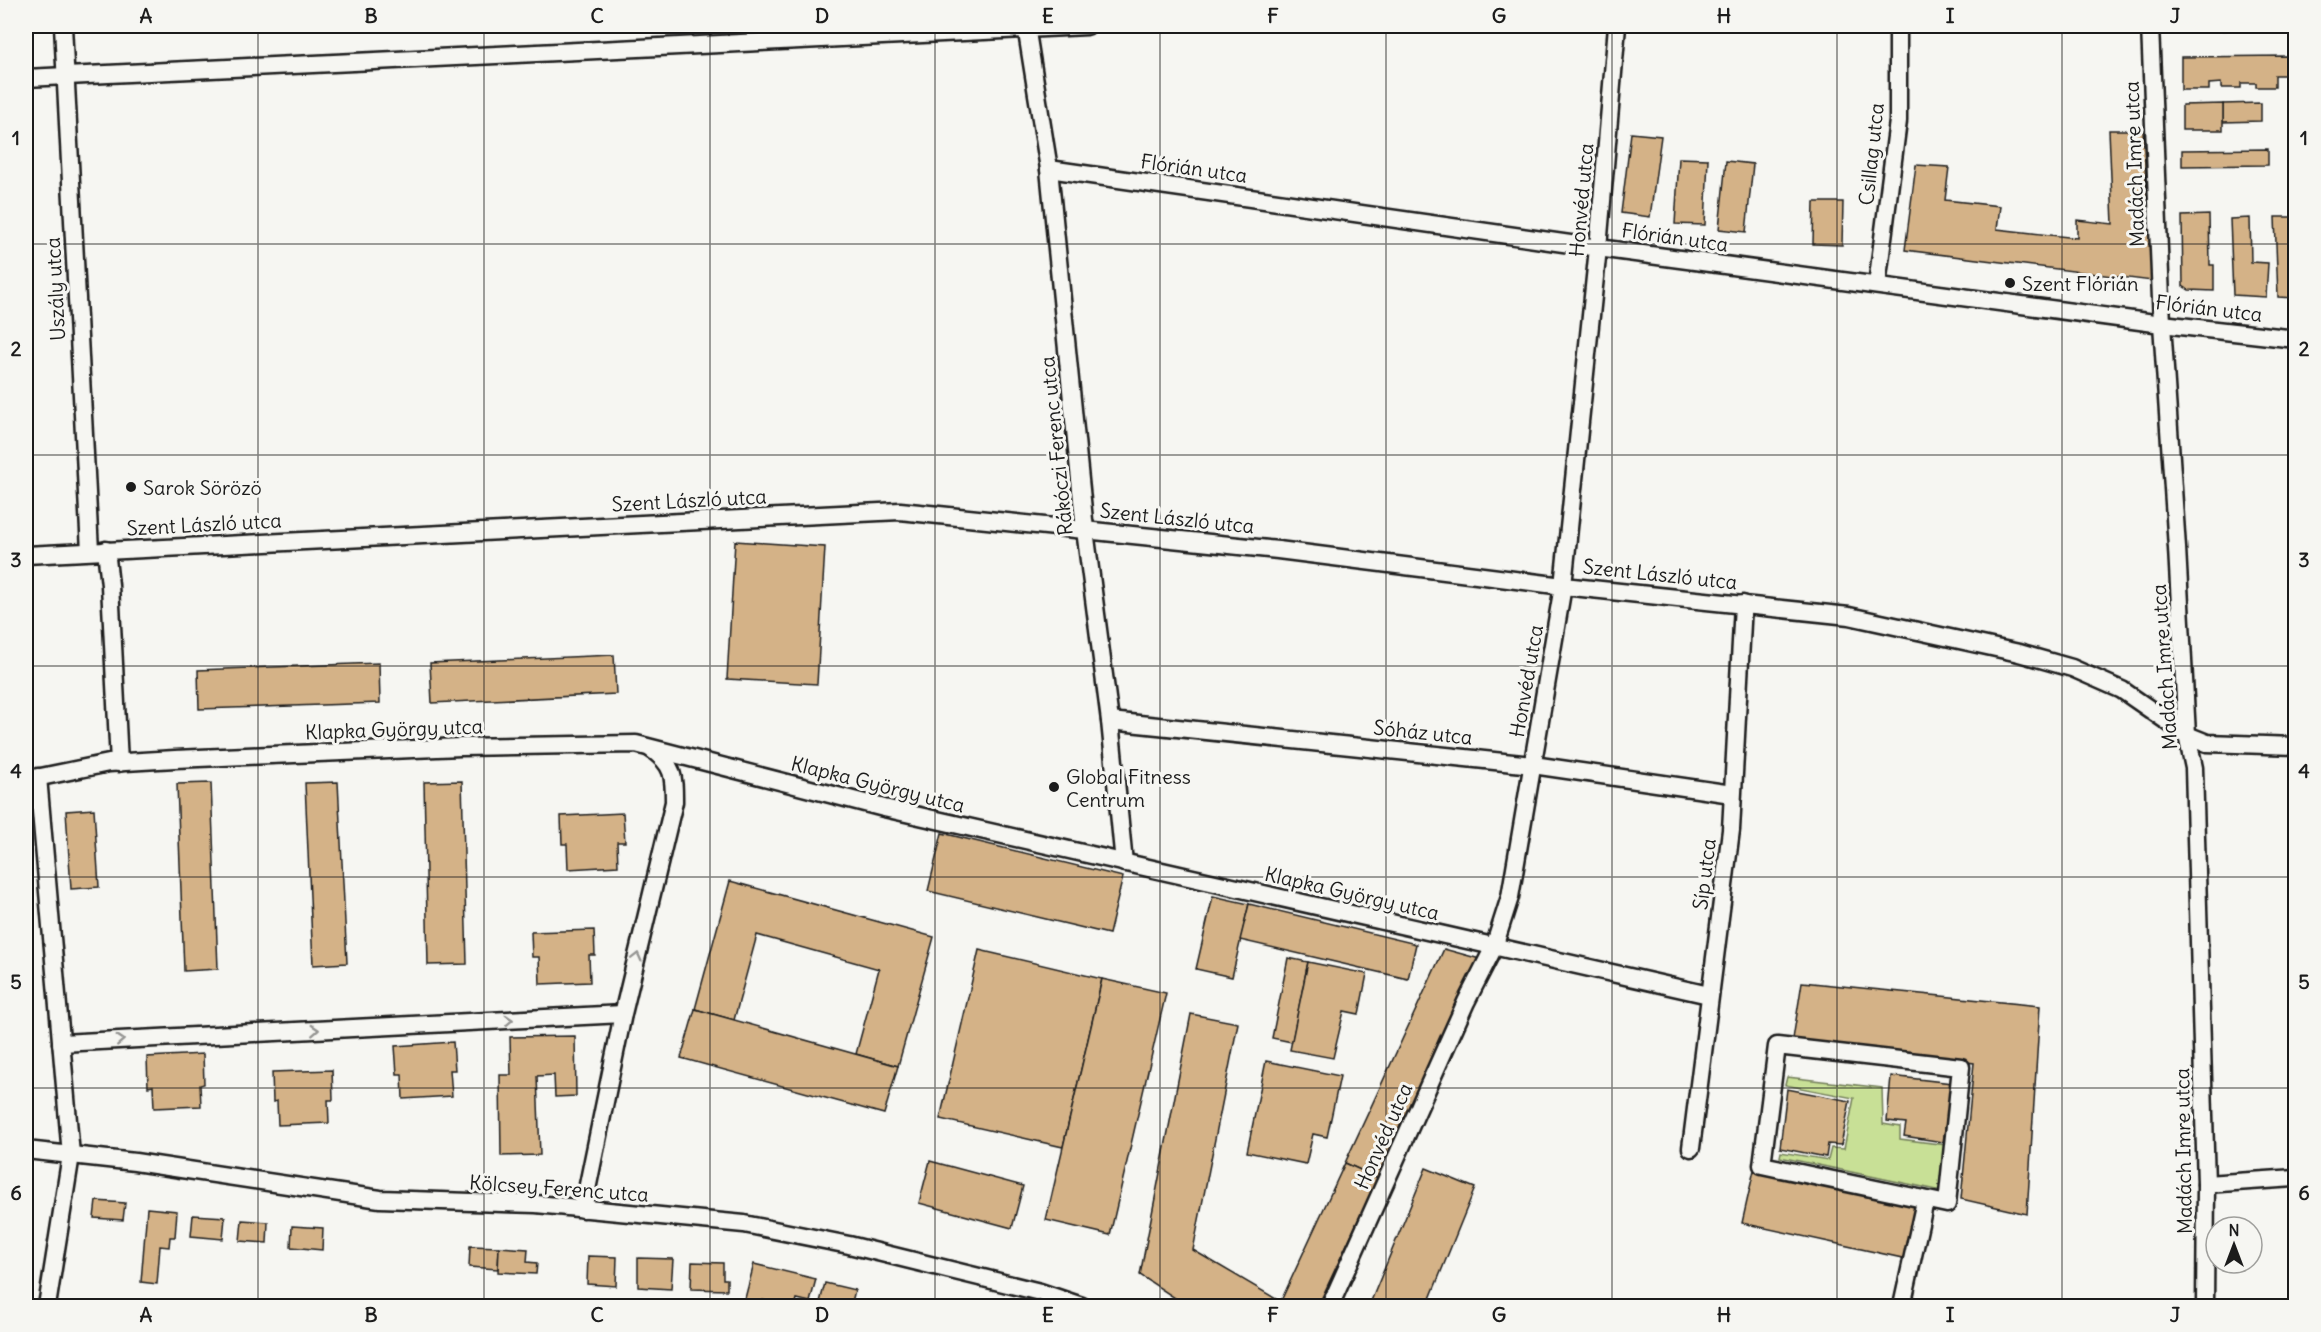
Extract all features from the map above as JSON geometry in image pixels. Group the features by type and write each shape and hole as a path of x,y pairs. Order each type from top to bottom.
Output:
{"street":[{"name":"Uszály utca","path":"63,26 98,551 110,585 119,763"},
{"path":"722,26 727,42"},
{"path":"26,78 1026,27 1086,26"},
{"name":"Honvéd utca","path":"1330,1306 1466,1002 1494,947 1510,897 1563,586 1598,248 1617,26"},
{"name":"Csillag utca","path":"1877,285 1898,121 1898,26"},
{"name":"Madách Imre utca","path":"2150,26 2162,324 2187,735 2194,768 2206,1184 2205,1306"},
{"name":"Rákóczi Ferenc utca","path":"1026,27 1049,169 1085,530 1110,721 1124,862"},
{"name":"Flórián utca","path":"1049,169 1598,248 2162,324 2295,339"},
{"name":"Szent László utca","path":"26,555 900,511 1278,550 1563,586 1849,616 2019,652 2072,668 2121,690 2187,735 2207,743 2227,746 2295,746"},
{"name":"Síp utca","path":"1691,1148 1731,830 1743,604"},
{"name":"Sóház utca","path":"1110,721 1533,765 1732,794"},
{"name":"Klapka György utca","path":"32,778 119,763 461,747 636,744 884,808 1709,995"},
{"path":"583,1209 622,1014 674,802 674,775 663,757 647,747"},
{"path":"32,778 62,1043 71,1155 47,1306"},
{"path":"62,1043 622,1014"},
{"path":"1777,1047 1961,1067 1947,1204 1925,1201 1762,1165 1777,1047"},
{"name":"Kölcsey Ferenc utca","path":"26,1150 147,1164 380,1199 536,1204 744,1224 849,1245 1018,1286 1082,1306"},
{"path":"2206,1184 2295,1178"},
{"path":"1902,1306 1925,1201"}],"green space":[{"path":"1787,1077 1882,1088 1883,1124 1900,1127 1900,1139 1947,1145 1942,1191 1780,1157 1781,1152 1828,1160 1831,1148 1844,1149 1854,1098 1785,1085"}],"building":[{"path":"2179,26 2247,26 2247,30 2179,31"},
{"path":"2288,56 2288,75 2275,75 2275,87 2256,87 2256,83 2241,83 2241,88 2221,88 2221,83 2209,84 2209,90 2181,90 2181,57"},
{"path":"2261,103 2261,121 2223,122 2223,104"},
{"path":"2223,104 2223,130 2182,130 2182,105"},
{"path":"2109,130 2143,130 2152,281 1905,250 1916,165 1949,167 1945,200 2000,206 1997,229 2077,238 2077,220 2113,224"},
{"path":"1631,133 1661,136 1650,217 1621,213"},
{"path":"2268,149 2268,165 2182,166 2182,150"},
{"path":"1679,158 1708,159 1705,225 1675,224"},
{"path":"1726,161 1753,164 1746,232 1719,229"},
{"path":"1814,202 1843,202 1842,245 1813,244"},
{"path":"2209,215 2210,265 2214,265 2214,291 2189,290 2183,286 2182,216"},
{"path":"2275,217 2296,217 2296,298 2278,297"},
{"path":"2250,218 2251,262 2268,263 2266,297 2233,295 2230,219"},
{"path":"735,541 825,547 817,684 727,679"},
{"path":"614,655 616,694 432,703 430,663"},
{"path":"379,663 380,703 199,709 198,670"},
{"path":"462,781 467,964 428,965 424,782"},
{"path":"338,782 347,963 313,965 305,783"},
{"path":"211,783 218,969 184,971 177,784"},
{"path":"94,809 99,887 71,889 66,811"},
{"path":"623,813 625,842 617,842 618,866 568,869 567,844 562,844 561,816"},
{"path":"942,833 1123,877 1109,934 928,891"},
{"path":"730,881 934,937 898,1066 856,1054 879,969 757,935 734,1020 695,1009"},
{"path":"1213,896 1249,904 1232,977 1196,969"},
{"path":"1249,904 1416,944 1408,979 1240,940"},
{"path":"594,930 595,955 589,955 590,982 540,984 539,957 532,957 531,932"},
{"path":"1444,949 1480,959 1378,1178 1345,1163"},
{"path":"979,950 1102,979 1063,1147 940,1119"},
{"path":"1288,958 1308,962 1292,1042 1272,1038"},
{"path":"1308,962 1367,974 1359,1014 1344,1011 1333,1058 1290,1050"},
{"path":"1102,979 1166,993 1110,1235 1046,1220"},
{"path":"1802,982 2040,1006 2027,1214 1961,1199 1974,1063 1793,1039"},
{"path":"695,1009 898,1066 884,1114 681,1058"},
{"path":"1191,1014 1238,1023 1193,1250 1288,1306 1187,1306 1140,1275"},
{"path":"575,1036 576,1096 555,1097 554,1075 537,1076 540,1155 501,1156 500,1075 511,1075 510,1037"},
{"path":"453,1042 455,1070 450,1070 452,1096 403,1099 402,1074 397,1074 395,1046"},
{"path":"203,1054 204,1084 200,1085 201,1106 154,1108 153,1086 148,1087 147,1057"},
{"path":"1266,1061 1340,1076 1327,1137 1313,1134 1306,1164 1247,1152"},
{"path":"332,1070 333,1100 328,1100 329,1123 278,1125 277,1101 273,1102 272,1072"},
{"path":"1891,1076 1952,1083 1943,1142 1904,1136 1906,1123 1887,1121"},
{"path":"1787,1089 1850,1101 1841,1145 1828,1144 1826,1157 1780,1148"},
{"path":"930,1161 1023,1186 1012,1228 919,1203"},
{"path":"1345,1163 1378,1178 1318,1306 1288,1306 1280,1303"},
{"path":"1426,1168 1475,1188 1427,1306 1369,1306"},
{"path":"1754,1170 1920,1206 1907,1259 1742,1223"},
{"path":"96,1201 125,1203 123,1220 94,1218"},
{"path":"147,1208 177,1211 175,1237 170,1237 169,1247 160,1246 157,1284 141,1282"},
{"path":"193,1215 225,1217 223,1239 191,1236"},
{"path":"242,1220 268,1222 267,1243 240,1241"},
{"path":"292,1226 323,1228 322,1250 291,1247"},
{"path":"470,1246 499,1247 498,1269 469,1267"},
{"path":"499,1247 528,1249 527,1262 537,1263 536,1274 498,1272"},
{"path":"588,1256 617,1257 616,1286 587,1284"},
{"path":"638,1258 673,1259 671,1289 638,1287"},
{"path":"692,1262 723,1263 723,1279 727,1279 727,1290 691,1289"},
{"path":"754,1264 816,1279 810,1302 797,1299 795,1306 767,1306 768,1301 762,1300 761,1306 743,1306"},
{"path":"825,1283 855,1290 851,1306 819,1306"}],"place":[{"name":"Szent Flórián","path":"2010,283"},
{"name":"Sarok Sörözö","path":"131,487"},
{"name":"Global Fitness Centrum","path":"1054,787"}]}
